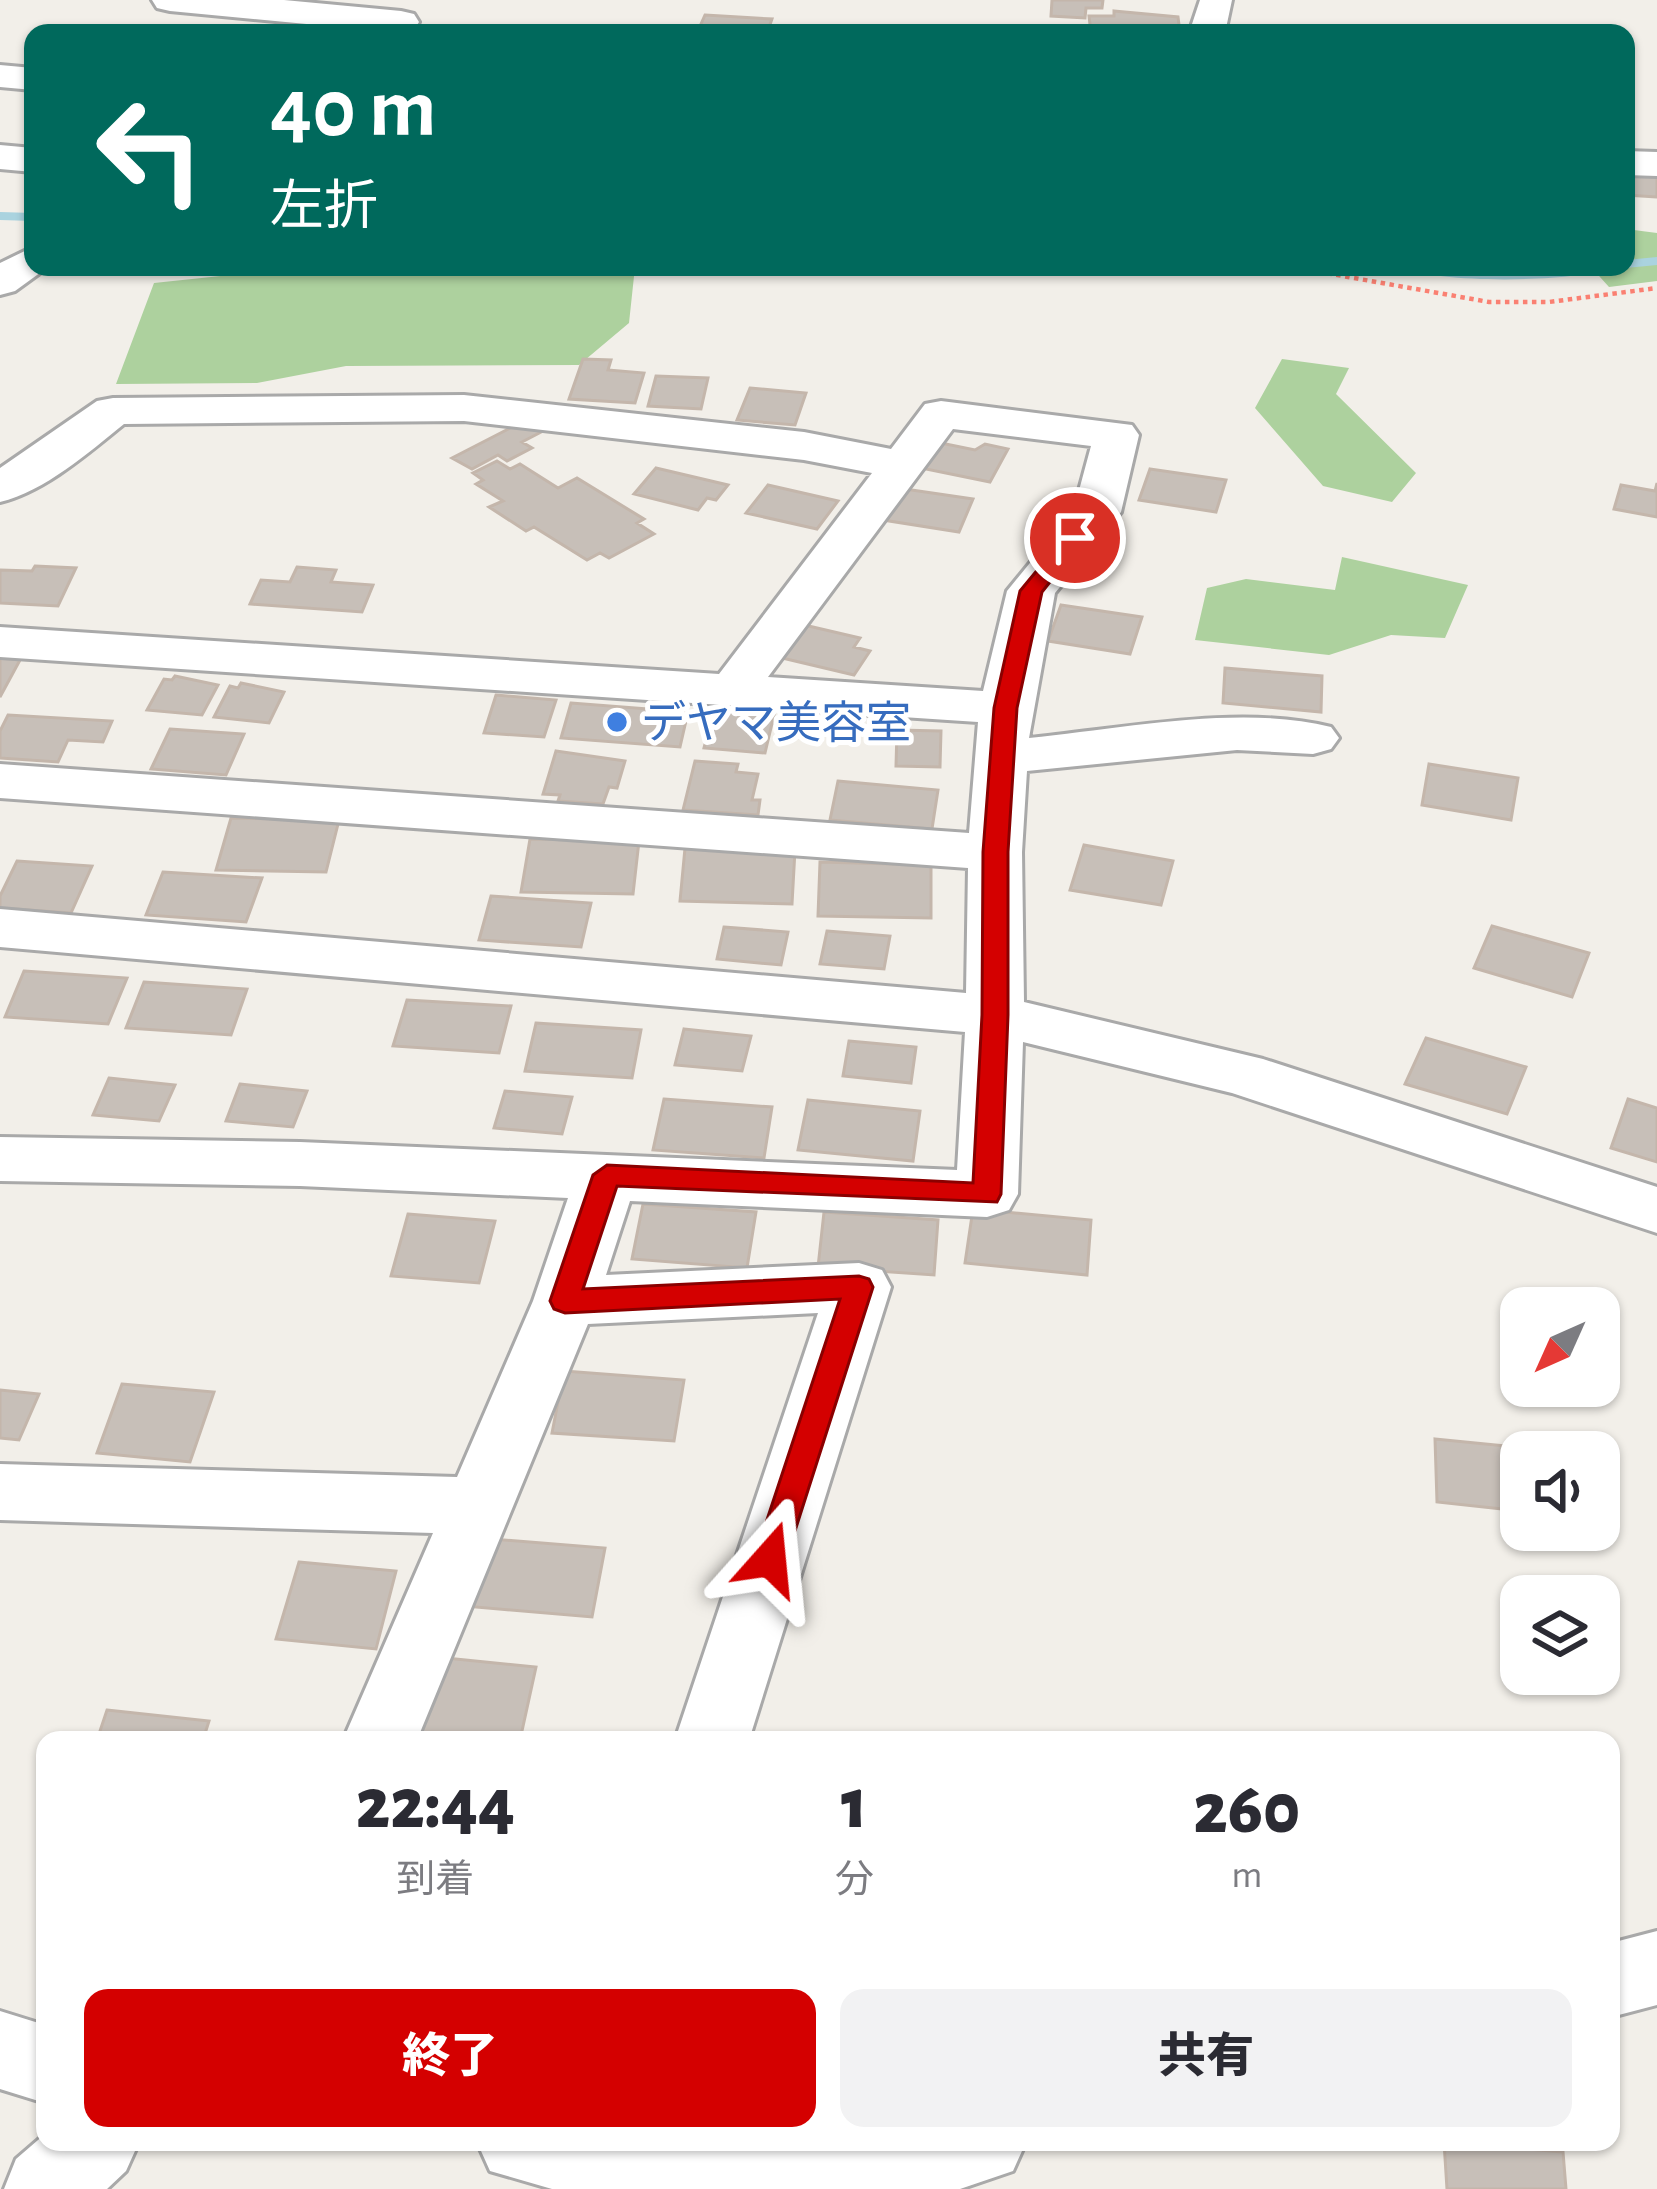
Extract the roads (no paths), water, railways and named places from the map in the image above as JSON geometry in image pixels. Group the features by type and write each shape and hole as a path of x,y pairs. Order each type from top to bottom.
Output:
{"street":[{"path":"170,0 403,18"},
{"path":"0,488 71,445 113,411 464,408 804,446 902,465"},
{"path":"0,1159 607,1175 987,1194 995,1015 995,852 1003,733 1031,591 1096,512 1116,435 941,414 734,688"},
{"path":"0,642 734,688 1003,733 1313,738"},
{"path":"0,781 995,852"},
{"path":"0,928 995,1015 1242,1074 1657,1210"},
{"path":"384,1731 565,1301 607,1175"},
{"path":"565,1301 859,1287 715,1731"},
{"path":"0,1492 479,1506"},
{"path":"1620,1978 1657,1968"},
{"path":"0,2050 36,2061"},
{"path":"46,2189 87,2151"},
{"path":"611,2151 858,2175 949,2151"}],"waterway":[{"path":"0,216 24,217"},
{"path":"1635,263 1657,261"}],"place":[{"name":"デヤマ美容室","path":"617,722"}]}
